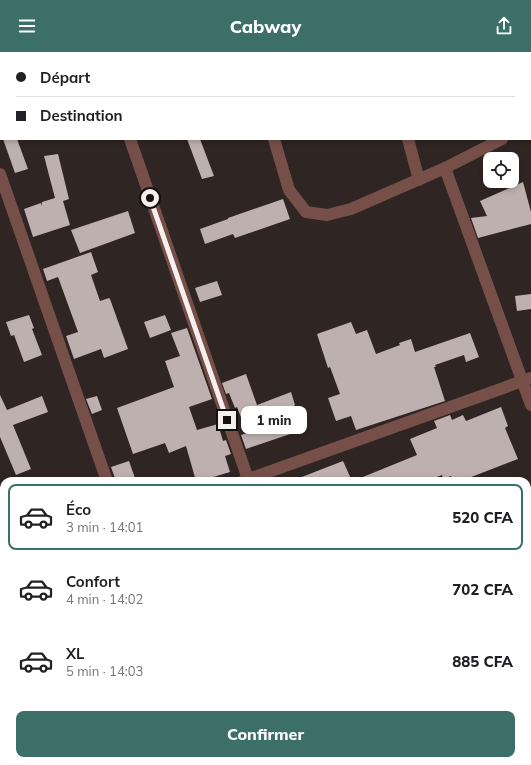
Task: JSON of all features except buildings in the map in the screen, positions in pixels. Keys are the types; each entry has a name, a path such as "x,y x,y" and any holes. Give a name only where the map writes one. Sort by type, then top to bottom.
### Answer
{"street":[{"path":"130,140 244,477"},
{"path":"274,140 289,190 306,212 327,214 351,209 419,180 500,140"},
{"path":"408,140 419,180"},
{"path":"445,168 527,380 531,404"},
{"path":"0,174 5,208 106,477"},
{"path":"253,477 527,380"}],"route":[{"path":"150,198 227,420"}]}
